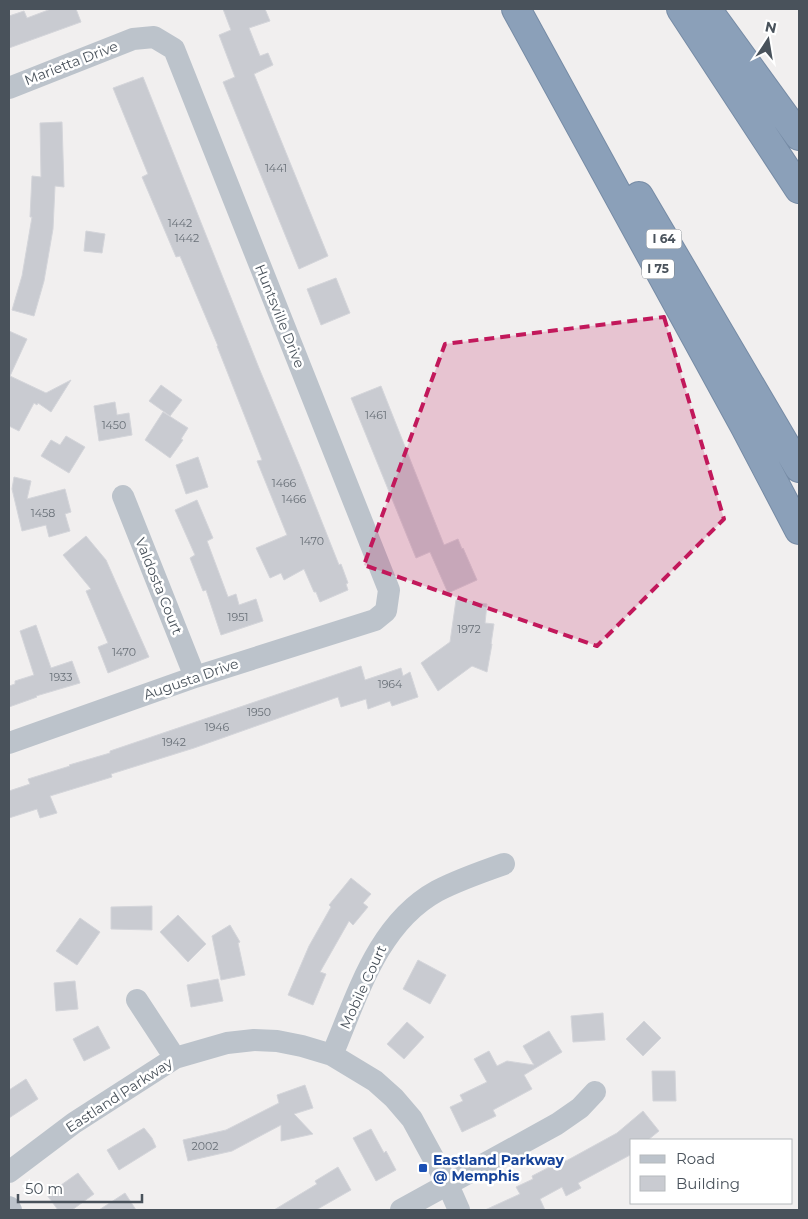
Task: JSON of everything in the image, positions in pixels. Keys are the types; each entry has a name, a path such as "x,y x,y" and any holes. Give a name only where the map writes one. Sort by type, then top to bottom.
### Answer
{"highway":[{"name":"I 75","path":"516,9 740,418 799,530"},
{"name":"I 64","path":"530,9 799,468"},
{"path":"681,9 799,189"},
{"path":"707,9 799,136"}],"street":[{"name":"Huntsville Drive","path":"133,39 154,37 174,49 389,590 386,611 375,620"},
{"name":"Marietta Drive","path":"9,88 133,39"},
{"name":"Valdosta Court","path":"123,496 195,676"},
{"name":"Augusta Drive","path":"9,743 195,676 375,620"},
{"name":"Mobile Court","path":"332,1056 372,962 389,933 411,909 435,892 463,879 504,864"},
{"path":"137,1000 175,1058"},
{"name":"Eastland Parkway","path":"9,1172 74,1123 175,1058 227,1043 254,1040 277,1041 302,1046 332,1056 374,1080 394,1098 412,1120 448,1184 459,1210"},
{"path":"401,1210 556,1124 580,1108 595,1092"}],"highlighted area":[{"path":"664,317 724,519 597,646 364,565 445,344"}],"building":[{"path":"51,9 76,9 81,22 9,48 9,16 24,11 27,18"},
{"path":"223,9 265,9 270,21 249,28 260,56 268,53 273,65 254,74 328,256 299,269 223,82 235,77 219,35 231,30"},
{"path":"143,77 259,368 348,583 346,584 348,590 320,602 304,569 284,580 281,573 270,578 256,548 287,535 257,461 262,460 218,346 180,256 176,257 142,177 148,174 113,88"},
{"path":"62,122 64,187 55,186 53,229 44,281 34,316 12,310 22,276 32,217 30,217 32,176 41,177 40,123"},
{"path":"86,231 105,234 102,253 84,251"},
{"path":"336,278 350,313 321,325 307,289"},
{"path":"9,331 27,339 10,376 46,393 71,380 51,412 38,403 37,405 34,403 19,431 9,426"},
{"path":"161,385 182,400 170,416 149,401"},
{"path":"381,386 444,545 458,539 477,580 448,593 430,552 416,558 351,398"},
{"path":"115,402 117,415 129,413 132,435 99,441 94,406"},
{"path":"163,412 188,428 181,439 183,440 170,458 145,440"},
{"path":"66,436 85,447 69,473 41,456 51,440 60,445"},
{"path":"198,457 208,487 186,494 176,465"},
{"path":"14,477 31,481 27,499 65,489 71,512 65,514 70,531 49,537 46,525 22,531 12,489"},
{"path":"197,500 213,538 207,541 228,597 236,594 239,605 256,599 263,621 221,635 206,590 203,591 190,558 195,555 175,510"},
{"path":"86,536 106,560 149,657 108,673 98,647 108,643 86,591 91,589 63,555"},
{"path":"456,600 487,604 485,623 494,624 487,672 472,666 438,691 421,663 450,642"},
{"path":"36,625 51,668 72,661 80,683 36,696 9,707 9,686 15,684 15,681 34,675 20,631"},
{"path":"361,666 365,680 401,668 403,676 410,672 418,697 392,706 390,701 368,709 366,699 341,707 338,697 194,748 111,774 112,777 50,796 57,813 40,818 37,809 9,818 9,791 30,784 28,779 110,753 110,751"},
{"path":"351,878 371,894 363,903 368,907 353,925 349,921 320,972 326,974 313,1005 288,995 309,946 331,907 329,905"},
{"path":"152,906 152,930 111,929 111,907"},
{"path":"178,915 206,944 188,962 160,932"},
{"path":"80,918 100,932 77,965 56,951"},
{"path":"230,925 240,942 238,943 245,975 221,980 212,936"},
{"path":"418,960 446,975 430,1004 403,989"},
{"path":"218,979 223,1001 191,1007 187,985"},
{"path":"75,981 78,1009 56,1011 54,983"},
{"path":"603,1013 605,1040 573,1042 571,1016"},
{"path":"644,1021 661,1038 643,1056 626,1039"},
{"path":"407,1022 424,1037 404,1059 387,1044"},
{"path":"98,1026 110,1048 84,1061 73,1039"},
{"path":"549,1031 562,1052 524,1075 532,1089 493,1110 496,1116 462,1132 450,1107 463,1101 460,1095 487,1082 474,1059 489,1051 497,1066 507,1061 534,1065 523,1046"},
{"path":"652,1071 675,1071 676,1101 653,1101"},
{"path":"26,1079 38,1099 9,1118 9,1090"},
{"path":"305,1085 313,1108 294,1114 313,1134 281,1141 281,1125 232,1151 188,1161 183,1140 226,1130 279,1103 277,1095"},
{"path":"643,1111 659,1131 649,1139 630,1139 630,1155 578,1183 581,1188 566,1196 562,1187 540,1199 545,1210 485,1210 520,1194 516,1187 533,1179 532,1176 565,1159 566,1161 617,1133"},
{"path":"144,1128 156,1147 119,1170 107,1150"},
{"path":"371,1129 396,1170 376,1181 353,1138"},
{"path":"338,1167 351,1190 316,1210 274,1210 317,1184 315,1181"},
{"path":"78,1173 94,1194 72,1210 58,1210 47,1195"},
{"path":"125,1193 136,1210 99,1210"}],"place":[{"name":"Eastland Parkway @ Memphis","path":"423,1168"}]}
